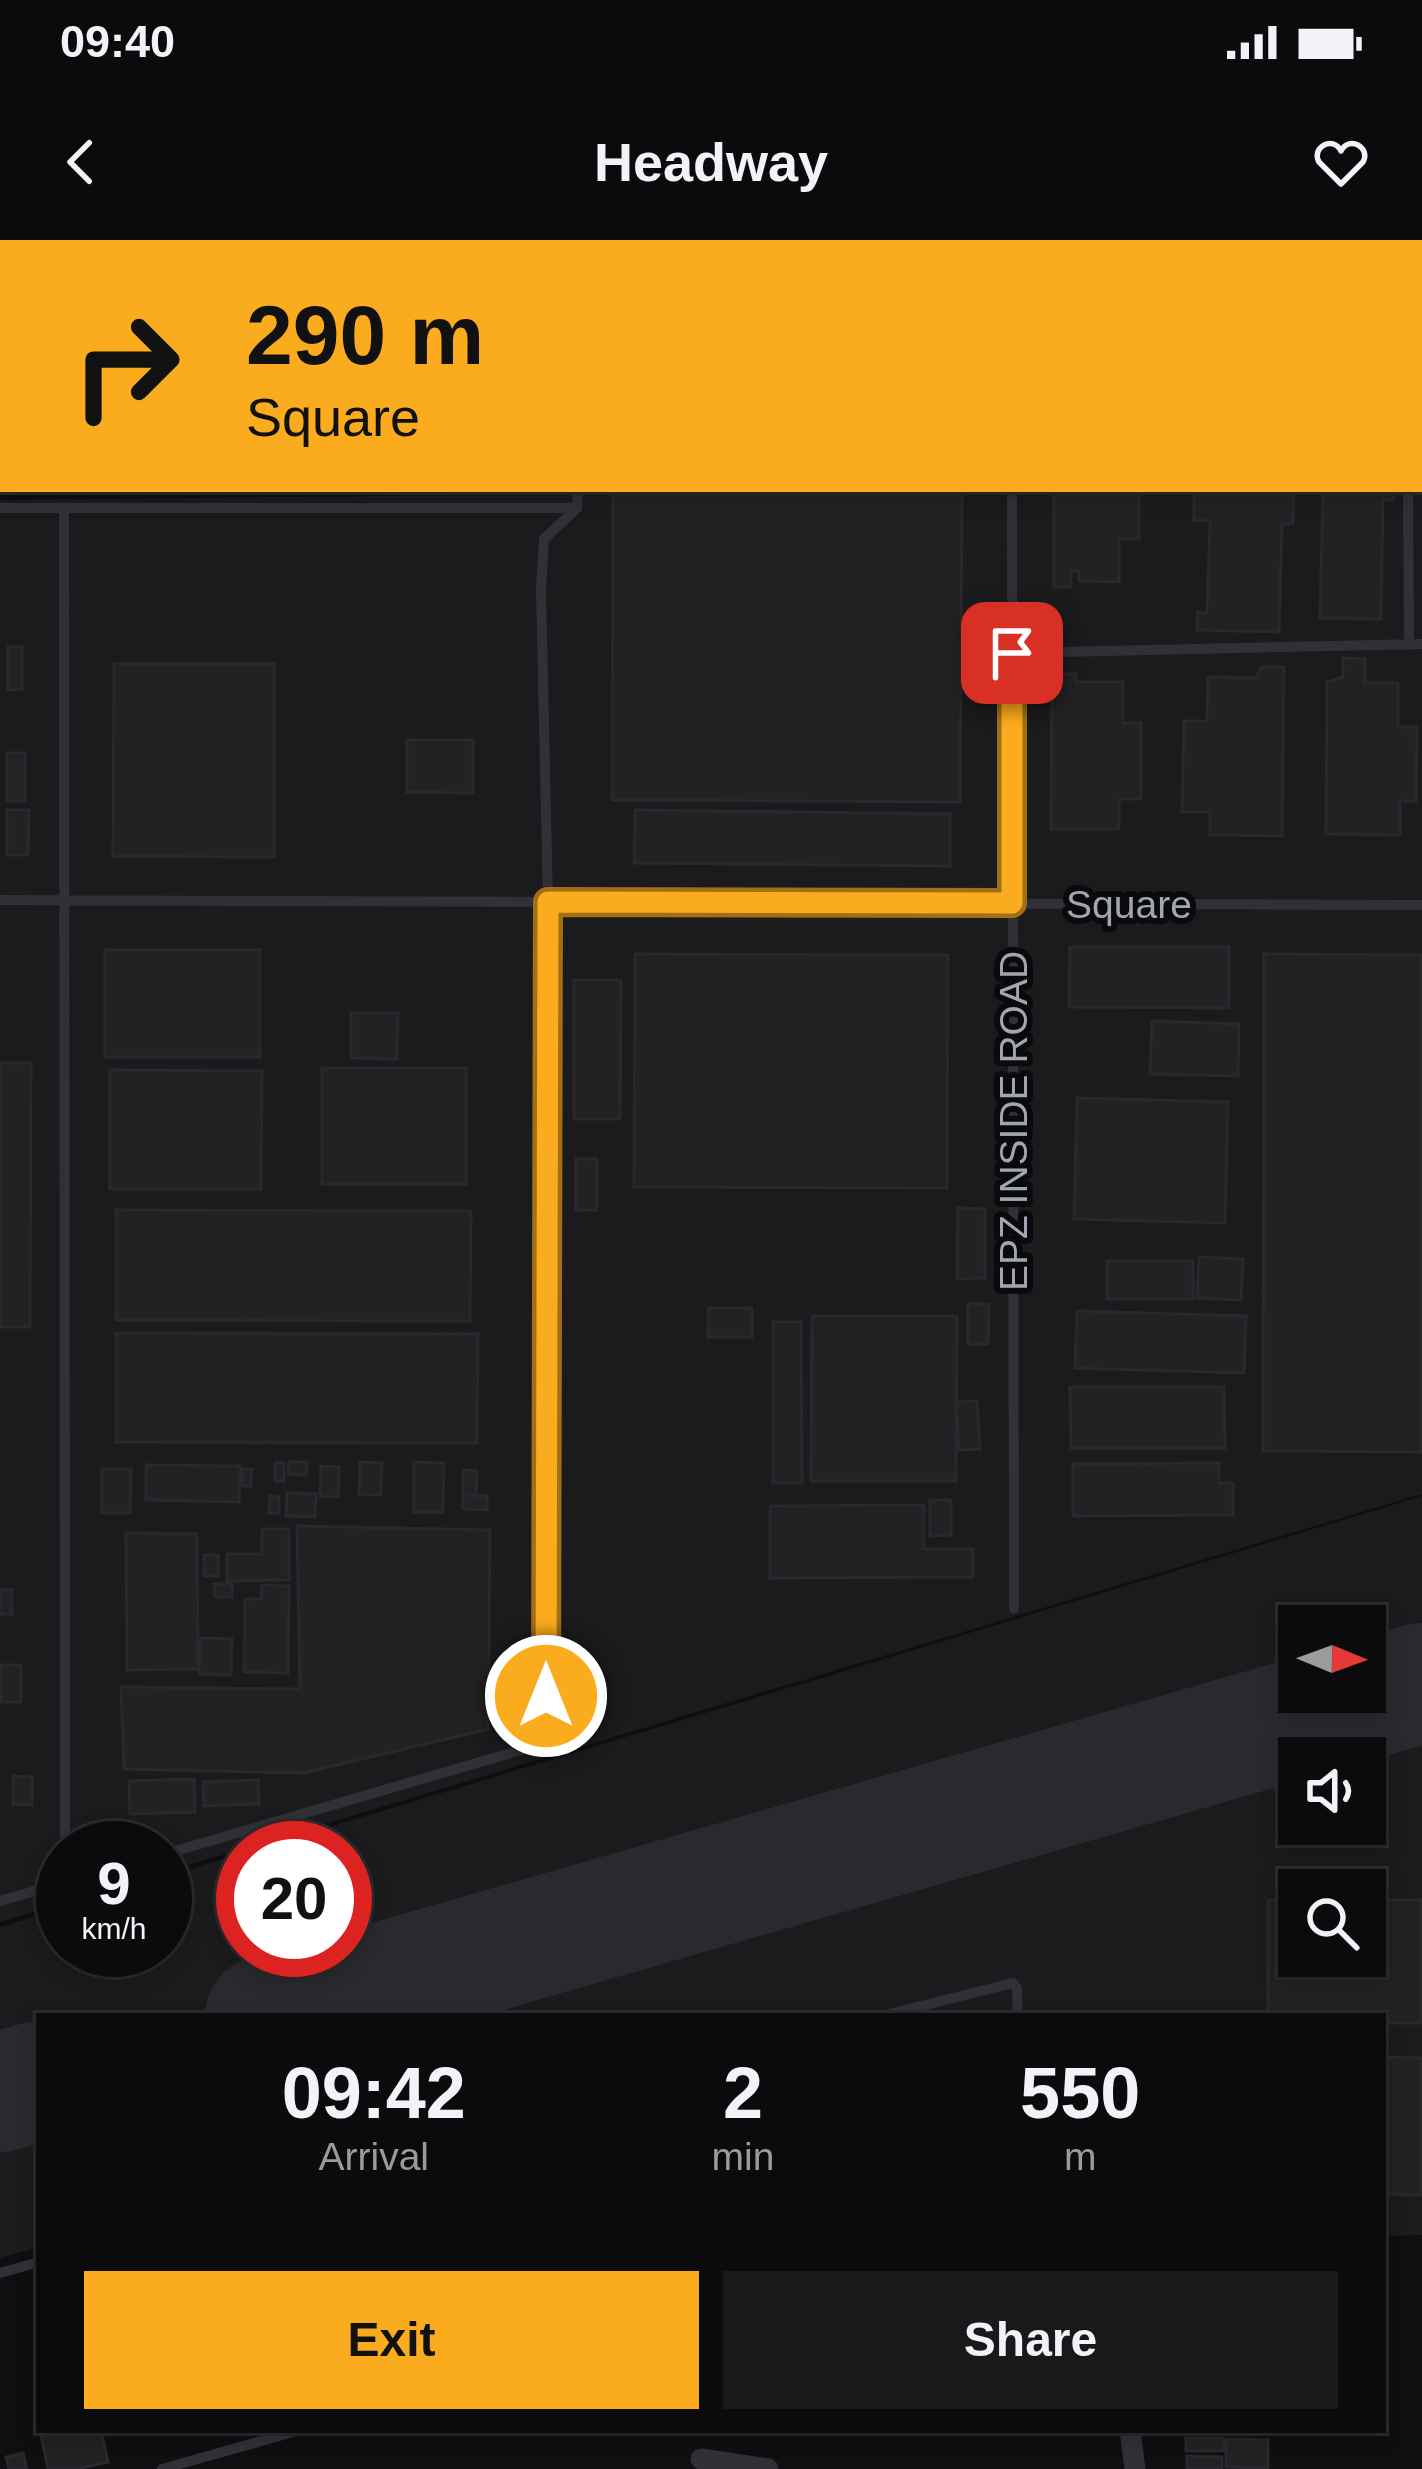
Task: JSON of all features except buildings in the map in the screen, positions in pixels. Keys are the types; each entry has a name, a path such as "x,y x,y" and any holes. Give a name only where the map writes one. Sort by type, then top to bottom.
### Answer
{"street":[{"path":"1130,2433 1136,2469"},
{"path":"701,2459 768,2469"}],"lane":[{"path":"192,1846 545,1743 548,902 543,556 544,539 577,508 578,492"},
{"name":"EPZ INSIDE ROAD","path":"1012,492 1014,1609"},
{"path":"1012,653 1415,645 1408,492"},
{"path":"64,507 65,1821"},
{"path":"0,508 577,508"},
{"name":"Square","path":"0,900 1422,904"},
{"path":"0,1901 36,1891"},
{"path":"893,2013 1012,1983 1017,1988 1018,2013"},
{"path":"0,2273 36,2263"},
{"path":"162,2469 289,2433"}],"shaded area":[{"path":"551,492 1422,492 1422,1494 335,1821 216,1821 216,1857 192,1864 192,1821 36,1821 36,1911 0,1922 0,500"},
{"path":"1422,1496 1422,2235 1386,2236 1386,2013 36,2013 36,2248 0,2258 0,1927 36,1916 36,1977 192,1977 192,1869 216,1861 216,1977 372,1977 372,1821 349,1821"}],"runway":[{"path":"275,2013 1422,1683"},
{"path":"0,2092 36,2082"}],"route":[{"path":"546,1696 548,902 1012,903 1012,653"}]}
